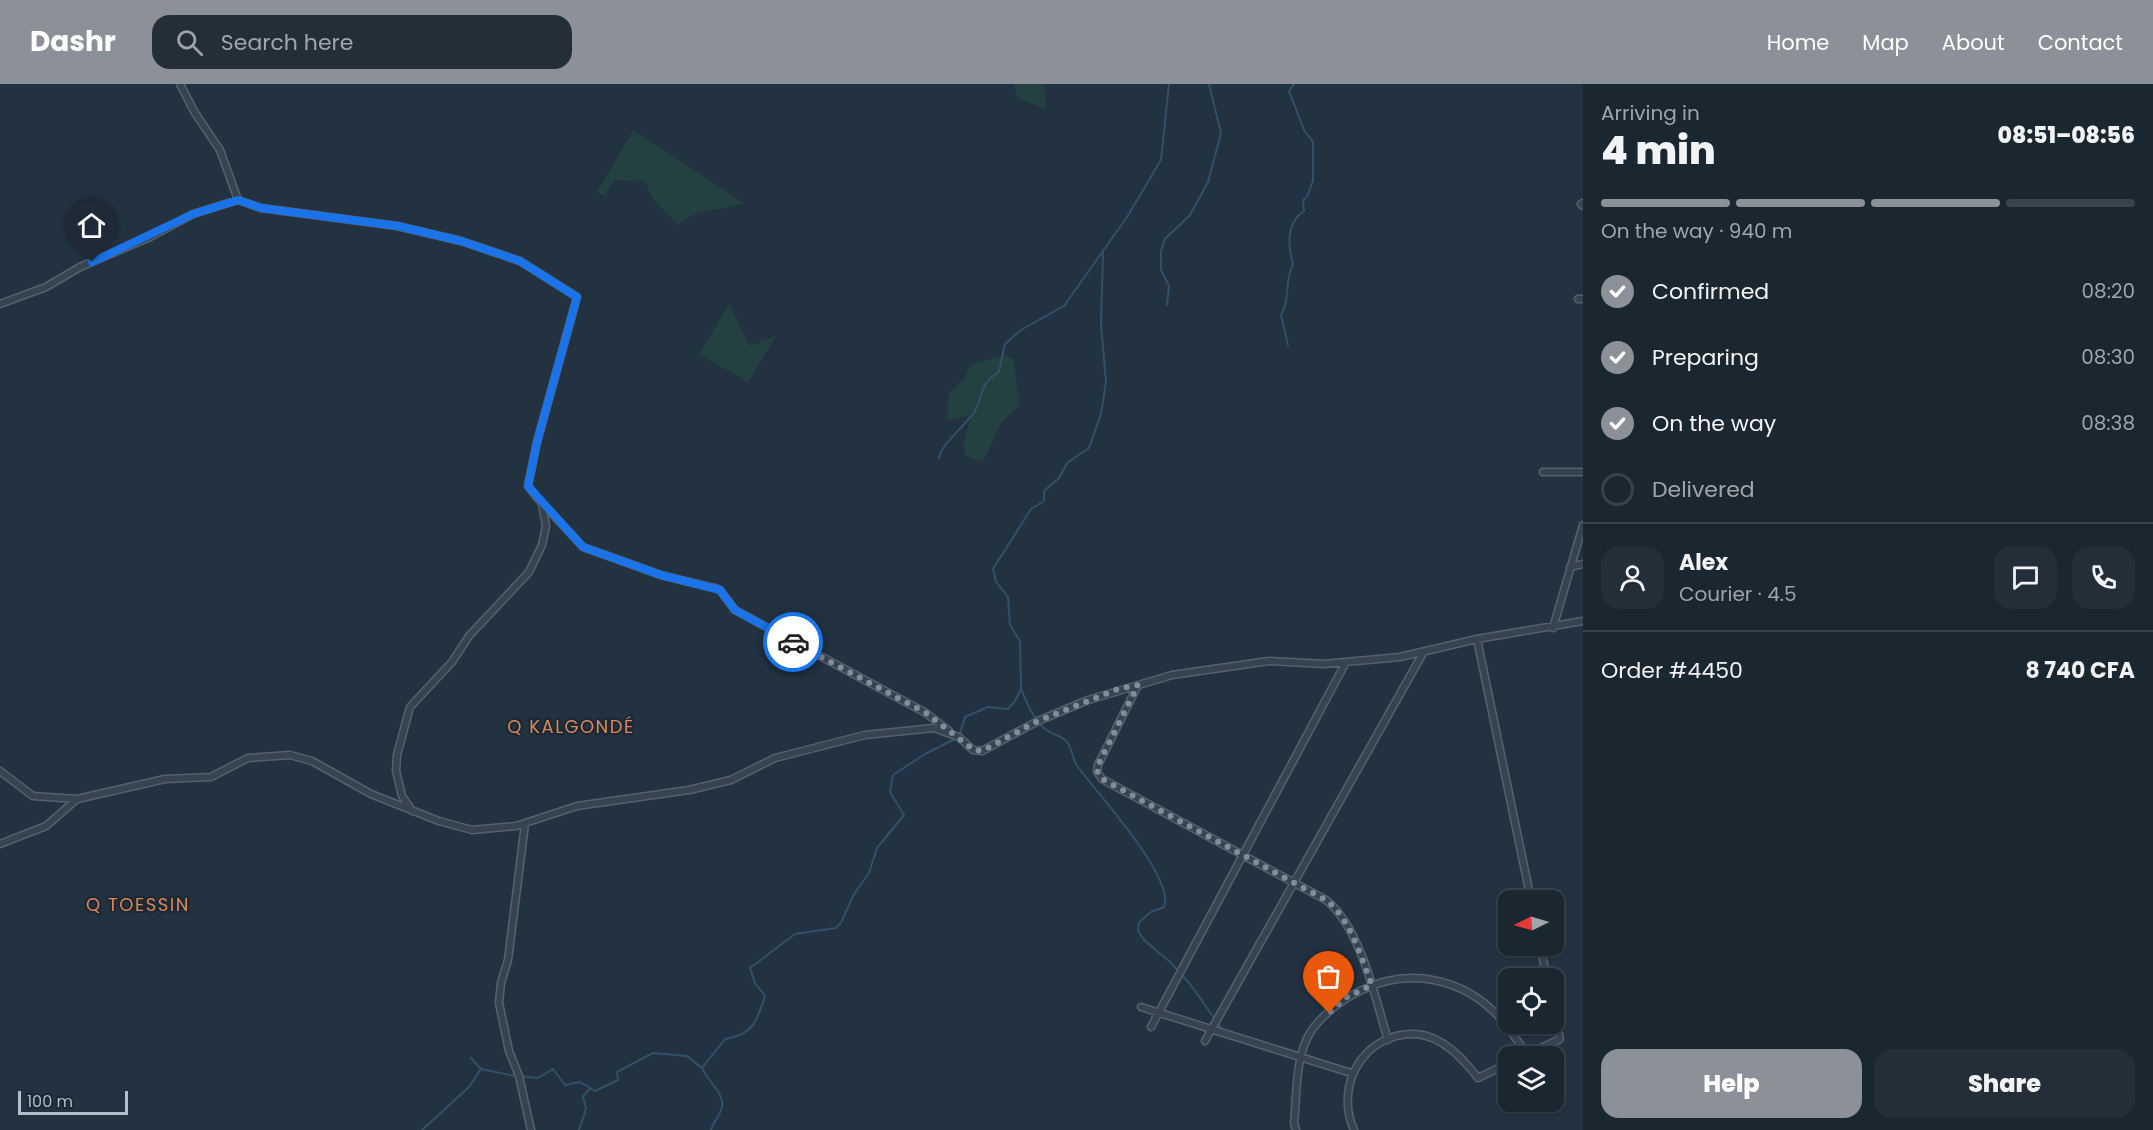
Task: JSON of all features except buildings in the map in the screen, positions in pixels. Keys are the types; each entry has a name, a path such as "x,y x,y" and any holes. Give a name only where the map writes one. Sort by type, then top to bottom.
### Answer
{"street":[{"path":"180,84 195,113 220,150 238,200"},
{"path":"0,304 46,287 80,267 150,237 193,214 238,200 261,208 398,226 461,241 520,261 577,297 537,442 528,486 542,504 583,547 661,575 720,590 735,610 926,713 974,750 982,751 1038,721 1118,689 1172,675 1269,661 1324,664 1423,653 1477,639 1553,628 1583,621"},
{"path":"1542,472 1583,472"},
{"path":"412,811 402,796 396,771 397,755 410,707 452,662 469,636 529,572 544,538 546,525 542,504"},
{"path":"1553,628 1583,525"},
{"path":"1570,567 1583,564"},
{"path":"1477,639 1529,890"},
{"path":"1205,1041 1423,653"},
{"path":"1151,1027 1346,662"},
{"path":"1138,685 1098,765 1097,771 1102,779 1326,900 1336,908 1346,922 1372,985 1388,1040"},
{"path":"0,771 33,796 77,799 165,779 211,777 248,758 290,755 312,761 371,794 412,811 472,830 525,824 577,806 688,790 731,780 775,758 846,739 934,728 951,734"},
{"path":"0,844 46,826 77,799"},
{"path":"525,824 508,960 501,983 499,1003 509,1051 519,1076 531,1130"},
{"path":"1296,1130 1294,1123 1301,1057 1310,1033 1347,997 1372,985 1395,978 1418,977 1441,981 1463,990 1499,1017 1519,1046"},
{"path":"1141,1007 1351,1073"},
{"path":"1354,1130 1347,1105 1351,1073 1367,1053 1388,1040 1417,1034 1434,1040 1452,1050 1478,1078 1498,1068"},
{"path":"1545,1046 1560,1039 1559,1034"}],"green space":[{"path":"1013,84 1042,84 1046,92 1045,109 1018,98"},
{"path":"633,130 744,203 701,212 678,225 653,199 645,181 615,180 604,196 597,192"},
{"path":"729,304 750,346 776,336 748,382 699,354"},
{"path":"1003,355 1014,359 1019,406 1001,423 984,460 978,461 965,455 964,443 971,415 950,420 947,418 949,393 965,378 969,368 976,363"}],"waterway":[{"path":"939,458 948,441 975,411 985,385 999,372 1005,344 1021,330 1064,306 1127,217 1161,160 1169,84"},
{"path":"1167,305 1169,286 1161,270 1161,251 1165,239 1190,215 1208,182 1221,133 1209,84"},
{"path":"1288,345 1281,315 1286,302 1293,264 1290,250 1291,228 1304,211 1303,200 1307,197 1313,181 1313,142 1304,130 1289,91 1294,84"},
{"path":"471,1058 481,1069 510,1075 538,1078 553,1069 565,1085 580,1082 595,1091 618,1080 617,1072 653,1053 687,1056 702,1068 725,1039 742,1034 756,1020 765,996 755,983 750,968 795,934 836,928 841,923 854,894 869,873 877,848 904,815 890,792 893,775 925,754 959,737 965,717 988,707 1008,709 1021,688 1020,641 1010,625 1008,597 996,582 993,569 1031,509 1044,501 1044,491 1059,478 1067,463 1089,448 1101,414 1106,382 1101,324 1103,252"},
{"path":"1021,689 1039,723 1067,742 1076,764 1147,856 1158,876 1164,894 1164,907 1151,912 1139,922 1138,931 1144,940 1170,962 1190,984 1222,1029"},
{"path":"702,1068 722,1102 721,1110 711,1130"},
{"path":"422,1130 469,1087 481,1069"},
{"path":"579,1130 586,1109 583,1096 590,1089"}],"way so far":[{"path":"793,642 926,713 974,750 982,751 1038,721 1118,689 1138,685 1097,771 1102,779 1326,900 1336,908 1346,922 1372,985 1347,997 1329,1013"}],"district":[{"name":"Q KALGONDÉ","path":"571,727"},
{"name":"Q TOESSIN","path":"138,905"}],"route":[{"path":"92,262 150,237 193,214 238,200 261,208 398,226 461,241 520,261 577,297 537,442 528,486 583,547 604,557 661,575 720,590 728,604 735,610 793,642"}]}
